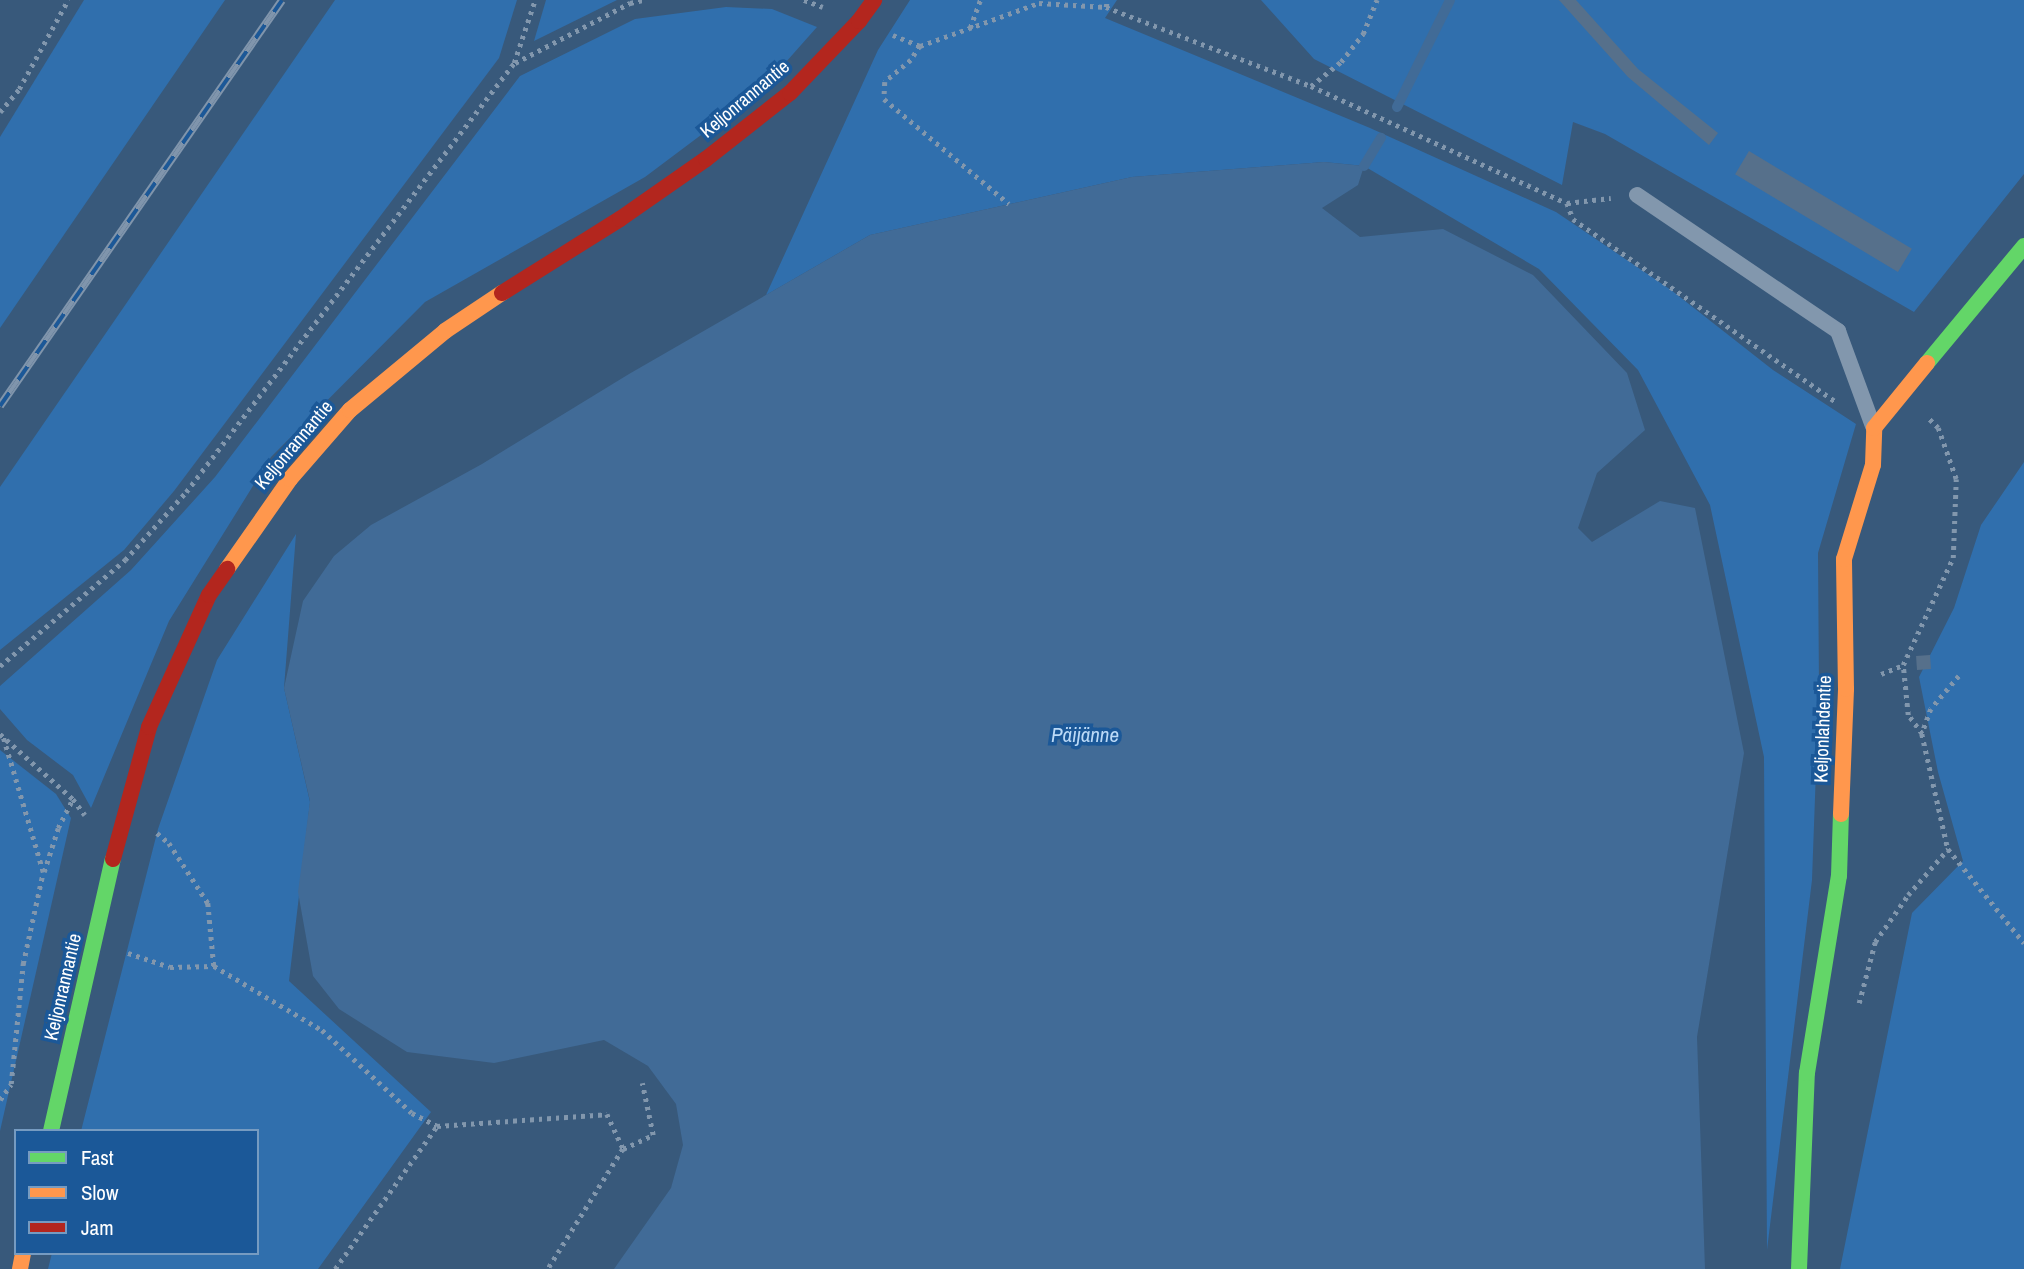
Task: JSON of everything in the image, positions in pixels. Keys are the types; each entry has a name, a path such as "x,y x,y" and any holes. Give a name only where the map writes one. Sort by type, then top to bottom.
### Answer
{"street":[{"name":"Keljonrannantie","path":"51,1129 114,853 149,727 209,595 290,479 350,410 445,331 536,270 620,219 706,159 790,93 859,21 874,0"},
{"path":"1874,428 2024,246"},
{"name":"Keljonlahdentie","path":"1799,1269 1807,1073 1839,876 1846,689 1844,559 1873,465 1874,428"}],"lane":[{"path":"1637,195 1838,331 1874,428"}],"path":[{"path":"0,112 19,89 68,0"},
{"path":"0,666 125,560 186,492 514,63 535,0"},
{"path":"514,63 630,3 643,0"},
{"path":"970,28 980,0"},
{"path":"1106,7 1107,0"},
{"path":"1311,86 1341,62 1363,34 1377,0"},
{"path":"1009,204 884,99 885,82 911,60 920,46 1039,3 1106,7 1311,86 1567,202 1637,195"},
{"path":"859,21 920,46"},
{"path":"1567,202 1573,219 1874,428"},
{"path":"1902,394 1938,428 1956,480 1953,558 1903,665 1908,715 1922,734 1948,849 2024,943"},
{"path":"1922,734 1931,709 1959,676"},
{"path":"1,736 73,799 114,853"},
{"path":"1,736 42,877"},
{"path":"0,1100 11,1084 23,964 42,877 58,828 73,799"},
{"path":"127,809 169,843 208,903 214,966"},
{"path":"1858,1005 1875,942 1908,895 1948,849"},
{"path":"94,942 170,967 214,966 322,1030 412,1113 437,1126 607,1114 623,1149"},
{"path":"548,1269 623,1149 653,1135 642,1083"},
{"path":"335,1269 437,1126"}],"shaded area":[{"path":"84,0 225,0 0,328 0,137"},
{"path":"335,0 517,0 499,58 174,491 124,550 0,650 0,487"},
{"path":"546,0 617,0 534,41"},
{"path":"910,0 1117,0 1105,18 1370,128 1556,212 1671,290 1773,370 1856,424 1818,553 1819,688 1812,880 1767,1250 1764,757 1710,505 1638,370 1539,269 1364,166 1324,162 1132,177 870,235 766,295 878,50"},
{"path":"1261,0 2024,0 2024,174 1914,312 1605,134 1573,122 1562,185 1314,59"},
{"path":"726,7 772,9 817,27 761,90 645,177 425,302 271,457 169,621 91,808 73,775 27,740 0,709 0,686 131,570 215,477 520,76 635,19"},
{"path":"2024,462 2024,1269 1840,1269 1912,913 1963,861 1938,772 1919,677 1954,608 1981,525"},
{"path":"296,534 284,688 310,802 289,981 431,1112 318,1269 48,1269 52,1255 259,1255 259,1129 82,1129 158,829 217,660"},
{"path":"0,750 56,794 71,818 0,1131"}],"water":[{"name":"Päijänne","path":"1324,162 1364,166 1358,185 1322,208 1360,237 1443,229 1533,275 1627,373 1645,430 1597,473 1578,528 1592,542 1660,501 1695,508 1744,753 1697,1037 1705,1269 614,1269 671,1188 683,1145 676,1104 648,1066 604,1040 494,1063 407,1052 339,1009 313,976 298,892 310,801 284,688 303,601 334,556 371,525 482,464 629,374 870,235 1132,177"}],"building":[{"path":"1559,0 1576,0 1638,69 1718,133 1709,145 1628,77"},
{"path":"1749,151 1912,249 1898,272 1735,174"},
{"path":"1930,655 1931,669 1917,670 1916,656"}],"waterway":[{"path":"1397,107 1450,0"},
{"path":"1364,166 1381,138"}],"railway":[{"path":"0,406 282,0"}],"traffic: fast":[{"path":"1927,363 2024,246"},
{"path":"1799,1269 1807,1073 1839,876 1841,814"},
{"path":"51,1129 113,859"}],"traffic: slow":[{"path":"227,569 290,479 350,410 445,331 502,293"},
{"path":"1841,814 1846,689 1844,559 1873,465 1874,428 1927,363"},
{"path":"20,1269 23,1255"}],"traffic: jam":[{"path":"502,293 620,219 706,159 790,93 859,21 874,0"},
{"path":"113,859 149,727 209,595 227,569"}]}
